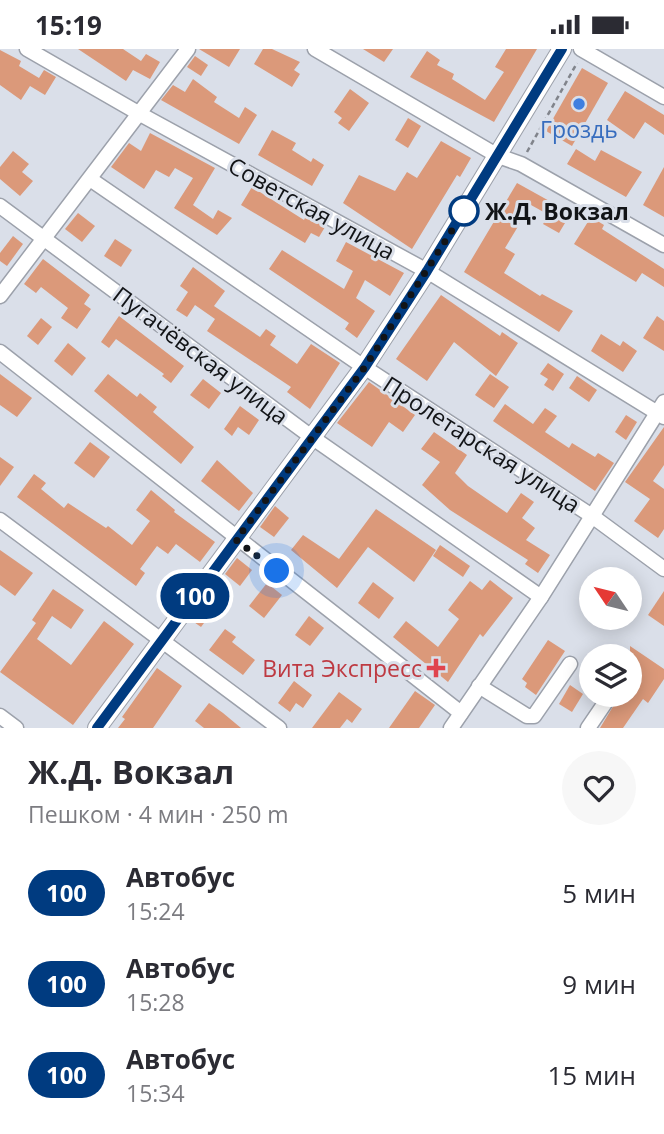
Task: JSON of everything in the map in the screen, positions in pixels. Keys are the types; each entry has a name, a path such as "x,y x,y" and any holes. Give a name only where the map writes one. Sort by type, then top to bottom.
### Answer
{"main road":[{"path":"97,728 365,367 427,271 562,49"}],"street":[{"name":"Советская улица","path":"27,49 139,114 427,271 662,411"},
{"path":"0,296 188,49"},
{"path":"315,49 498,156 521,164 664,245"},
{"path":"582,50 664,97"},
{"name":"Пролетарская улица","path":"90,179 365,367 592,516 664,569"},
{"name":"Пугачёвская улица","path":"0,206 313,439 541,597"},
{"path":"0,352 236,540 461,713"},
{"path":"451,728 541,597 662,411"},
{"path":"0,520 160,643 279,728"},
{"path":"479,686 527,716 534,716 570,664"},
{"path":"589,728 602,707"},
{"path":"0,716 16,728"}],"path":[{"path":"521,164 582,50"}],"building":[{"path":"78,49 123,49 141,61 146,54 160,62 150,79 133,70 126,81"},
{"path":"199,49 240,49 229,67"},
{"path":"263,49 272,49 300,62 294,70 300,74 292,87 254,64"},
{"path":"363,49 393,49 384,62"},
{"path":"506,49 537,49 494,122 410,77 427,51 440,60 437,65 454,74 452,79 485,100 504,72 495,67"},
{"path":"0,50 21,61 19,66 39,78 44,70 56,77 45,95 30,86 21,100 0,85"},
{"path":"195,56 208,65 201,76 187,67"},
{"name":"Гроздь","path":"582,68 608,83 572,146 546,131"},
{"path":"193,79 217,97 214,102 239,118 245,107 257,115 239,144 161,100 173,85 185,92"},
{"path":"350,89 369,103 349,131 338,123 342,118 334,112"},
{"path":"625,91 664,115 664,135 645,122 634,139 607,120"},
{"path":"408,118 421,126 408,148 395,140"},
{"path":"272,130 296,143 292,150 311,162 313,158 324,165 312,186 258,155"},
{"path":"150,133 215,168 193,205 213,219 218,210 232,218 217,235 174,208 193,178 175,168 169,177 156,170 144,189 111,167 129,143 141,151"},
{"path":"441,141 471,158 460,177 457,175 412,249 343,203 359,175 395,191 407,172 417,178"},
{"path":"576,149 595,161 601,150 642,172 626,197 567,164"},
{"path":"13,151 29,164 22,172 33,181 20,196 0,179 0,167"},
{"path":"664,167 664,217 643,205"},
{"path":"517,183 571,213 559,233 543,224 549,215 531,205 505,248 515,254 504,273 540,296 542,294 573,311 559,332 464,272"},
{"path":"252,187 304,220 306,216 325,227 319,237 311,233 305,243 241,205"},
{"path":"78,213 95,226 82,242 65,229"},
{"path":"591,217 604,225 602,229 664,269 664,287 642,273 636,282 574,244"},
{"path":"13,236 23,244 7,266 0,261 0,253"},
{"path":"115,239 132,250 121,267 104,256"},
{"path":"346,242 404,273 390,296 365,280 356,298 375,311 357,338 345,329 349,323 269,269 282,250 344,289 353,271 336,261"},
{"path":"43,259 90,295 84,304 91,309 77,329 61,318 68,308 41,287 36,293 24,284"},
{"path":"193,267 225,291 214,306 260,337 266,329 276,336 270,345 297,364 311,344 340,363 310,409 287,392 291,387 207,331 215,319 195,305 187,317 176,310 188,292 180,286"},
{"path":"441,295 500,336 502,332 518,343 496,376 454,342 427,381 396,359"},
{"path":"119,316 184,366 171,383 162,376 164,374 116,339 109,348 101,342"},
{"path":"657,316 664,321 664,351 643,338"},
{"path":"41,318 52,327 38,345 27,336"},
{"path":"601,334 620,346 623,341 637,351 623,372 591,351"},
{"path":"68,343 86,358 72,376 54,361"},
{"path":"548,363 564,374 553,391 544,385 548,379 540,374"},
{"path":"0,374 32,398 17,417 0,405"},
{"path":"108,374 137,397 140,393 157,407 153,412 194,447 181,464 94,391"},
{"path":"490,374 509,387 494,408 475,395"},
{"path":"577,376 597,390 589,402 569,388"},
{"path":"203,379 221,393 209,409 190,395"},
{"path":"369,382 415,415 403,432 389,422 372,447 337,423"},
{"path":"505,404 533,424 545,408 557,416 545,432 569,448 572,443 595,457 598,453 614,463 595,491 493,421"},
{"path":"240,406 259,420 249,435 238,427 232,436 224,429"},
{"path":"626,415 637,422 626,440 615,432"},
{"path":"664,427 664,465 653,481 664,489 664,529 658,538 634,521 650,499 625,482"},
{"path":"434,432 467,455 455,473 468,486 507,513 521,493 534,502 522,518 535,528 526,540 550,555 538,573 525,564 528,560 450,510 422,485 440,462 421,449"},
{"path":"90,442 110,457 94,478 74,463"},
{"path":"0,457 14,467 0,486"},
{"path":"217,460 253,493 239,511 201,481"},
{"path":"34,474 46,483 41,489 64,508 68,503 106,528 108,526 132,545 150,521 136,510 151,490 175,510 174,512 215,542 200,562 176,544 168,554 157,546 140,569 145,573 136,586 17,497"},
{"path":"275,506 289,518 274,537 260,527"},
{"path":"376,509 436,550 414,582 368,547 337,588 291,550 303,535 339,559"},
{"path":"440,545 470,566 463,577 433,556"},
{"path":"0,550 33,573 15,596 0,585"},
{"path":"237,558 252,570 240,586 225,574"},
{"path":"490,580 513,598 483,637 480,634 448,682 393,637 406,621 438,647 459,619 448,610 470,581 482,590"},
{"path":"373,582 394,598 379,619 358,603"},
{"path":"267,583 282,595 264,618 249,606"},
{"path":"53,589 84,610 71,629 52,616 37,639 71,665 104,621 134,644 73,725 0,672 36,623 32,620"},
{"path":"664,591 664,626 648,615"},
{"path":"200,608 210,615 201,627 191,620"},
{"path":"309,616 324,628 310,646 295,635"},
{"path":"225,629 236,637 232,642 255,660 243,675 209,650"},
{"path":"548,640 565,651 536,695 525,687 527,683 522,679"},
{"path":"642,654 664,669 664,679 648,703 643,699"},
{"path":"157,668 182,686 153,728 118,728 125,719 122,717"},
{"path":"294,681 312,695 303,708 296,703 290,712 278,703"},
{"path":"570,685 579,691 579,701 572,712 559,704"},
{"path":"415,691 435,705 419,728 389,728"},
{"path":"339,692 362,709 352,723 347,719 340,728 312,728"},
{"path":"209,703 241,728 204,728 195,721"},
{"path":"613,707 637,707 623,728 600,728"}],"bus line":[{"name":"100","path":"97,728 365,367 427,271 562,49"}],"place":[{"name":"Гроздь","path":"579,104"},
{"name":"Ж.Д. Вокзал","path":"464,211"},
{"name":"Вита Экспресс","path":"436,668"}],"route":[{"path":"277,571 236,540 365,367 470,202 464,211"}]}
